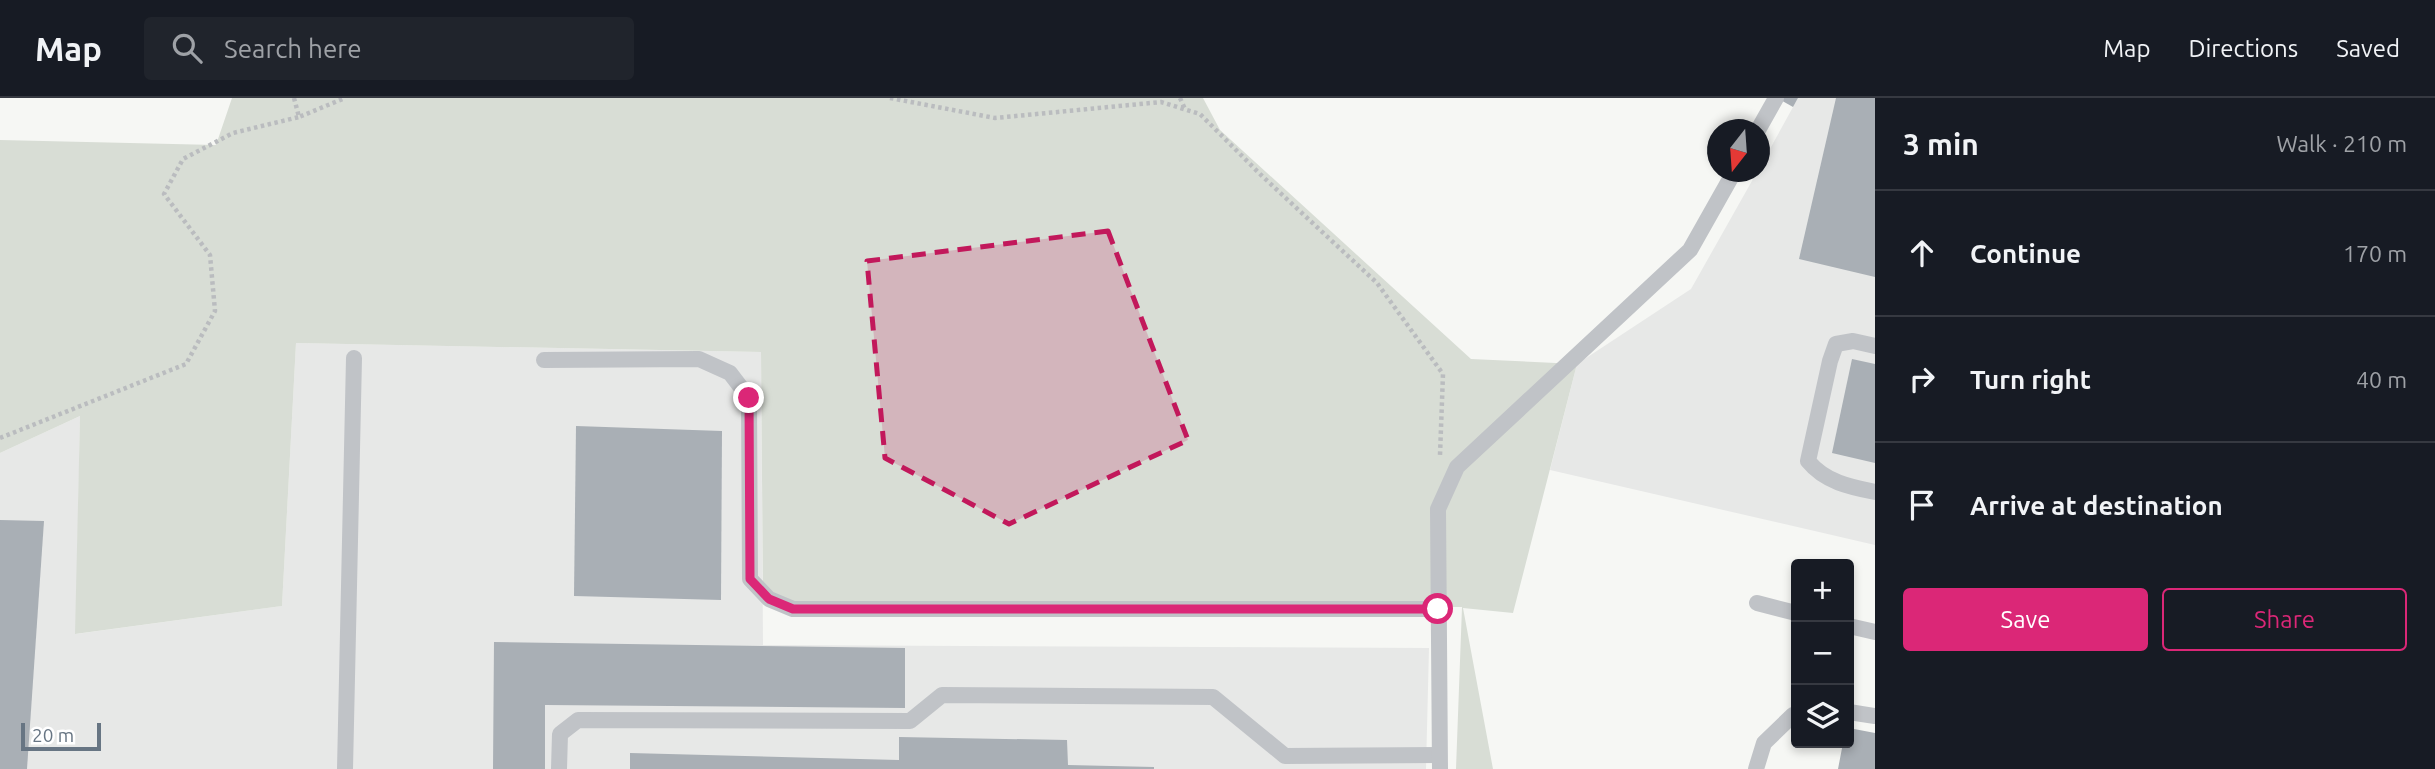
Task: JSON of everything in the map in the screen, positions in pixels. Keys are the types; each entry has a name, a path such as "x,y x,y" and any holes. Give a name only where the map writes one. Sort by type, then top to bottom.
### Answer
{"lane":[{"path":"1764,119 1776,98"},
{"path":"559,769 559,734 578,720 910,721 942,695 1213,697 1284,756 1440,762 1438,509 1457,467 1690,250 1728,182"},
{"path":"1875,346 1853,341 1836,344 1808,461 1816,471 1845,486 1875,492"},
{"path":"345,769 354,358"},
{"path":"544,360 699,359 730,373 749,398 750,579 769,599 793,609 1438,609"},
{"path":"1757,603 1791,612"},
{"path":"1854,627 1875,632"},
{"path":"1854,713 1875,716"},
{"path":"1756,769 1764,743 1791,717"}],"path":[{"path":"293,98 299,117"},
{"path":"0,438 186,364 215,311 210,255 164,194 183,159 233,133 299,117 345,98"},
{"path":"890,98 995,118 1161,102 1200,114 1377,283 1443,374 1440,468"},
{"path":"1180,98 1185,109"}],"highlighted area":[{"path":"1108,231 1188,440 1009,524 885,458 867,261"}],"shaded area":[{"path":"232,98 1203,98 1220,130 1471,359 1577,364 1513,613 1463,608 1493,769 1456,769 1462,607 763,604 761,352 296,343 282,606 75,634 80,416 0,453 0,140 216,145"},
{"path":"1798,98 1875,98 1875,545 1550,470 1577,364 1691,289 1751,182 1770,182 1770,149"},
{"path":"296,343 761,352 763,645 1429,648 1426,769 0,769 0,453 80,416 76,634 282,606"}],"building":[{"path":"1777,98 1798,98 1793,107"},
{"path":"1836,98 1875,98 1875,277 1799,259"},
{"path":"1852,359 1875,364 1875,463 1832,453"},
{"path":"576,426 722,431 721,600 574,596"},
{"path":"0,520 44,521 27,769 0,769"},
{"path":"494,642 905,648 905,708 545,705 545,769 493,769"},
{"path":"1854,729 1875,733 1875,769 1838,769 1842,748 1854,748"},
{"path":"899,737 1067,740 1068,765 1154,769 630,769 630,753 899,760"}],"route":[{"path":"749,398 750,579 769,599 793,609 1438,609"}]}
